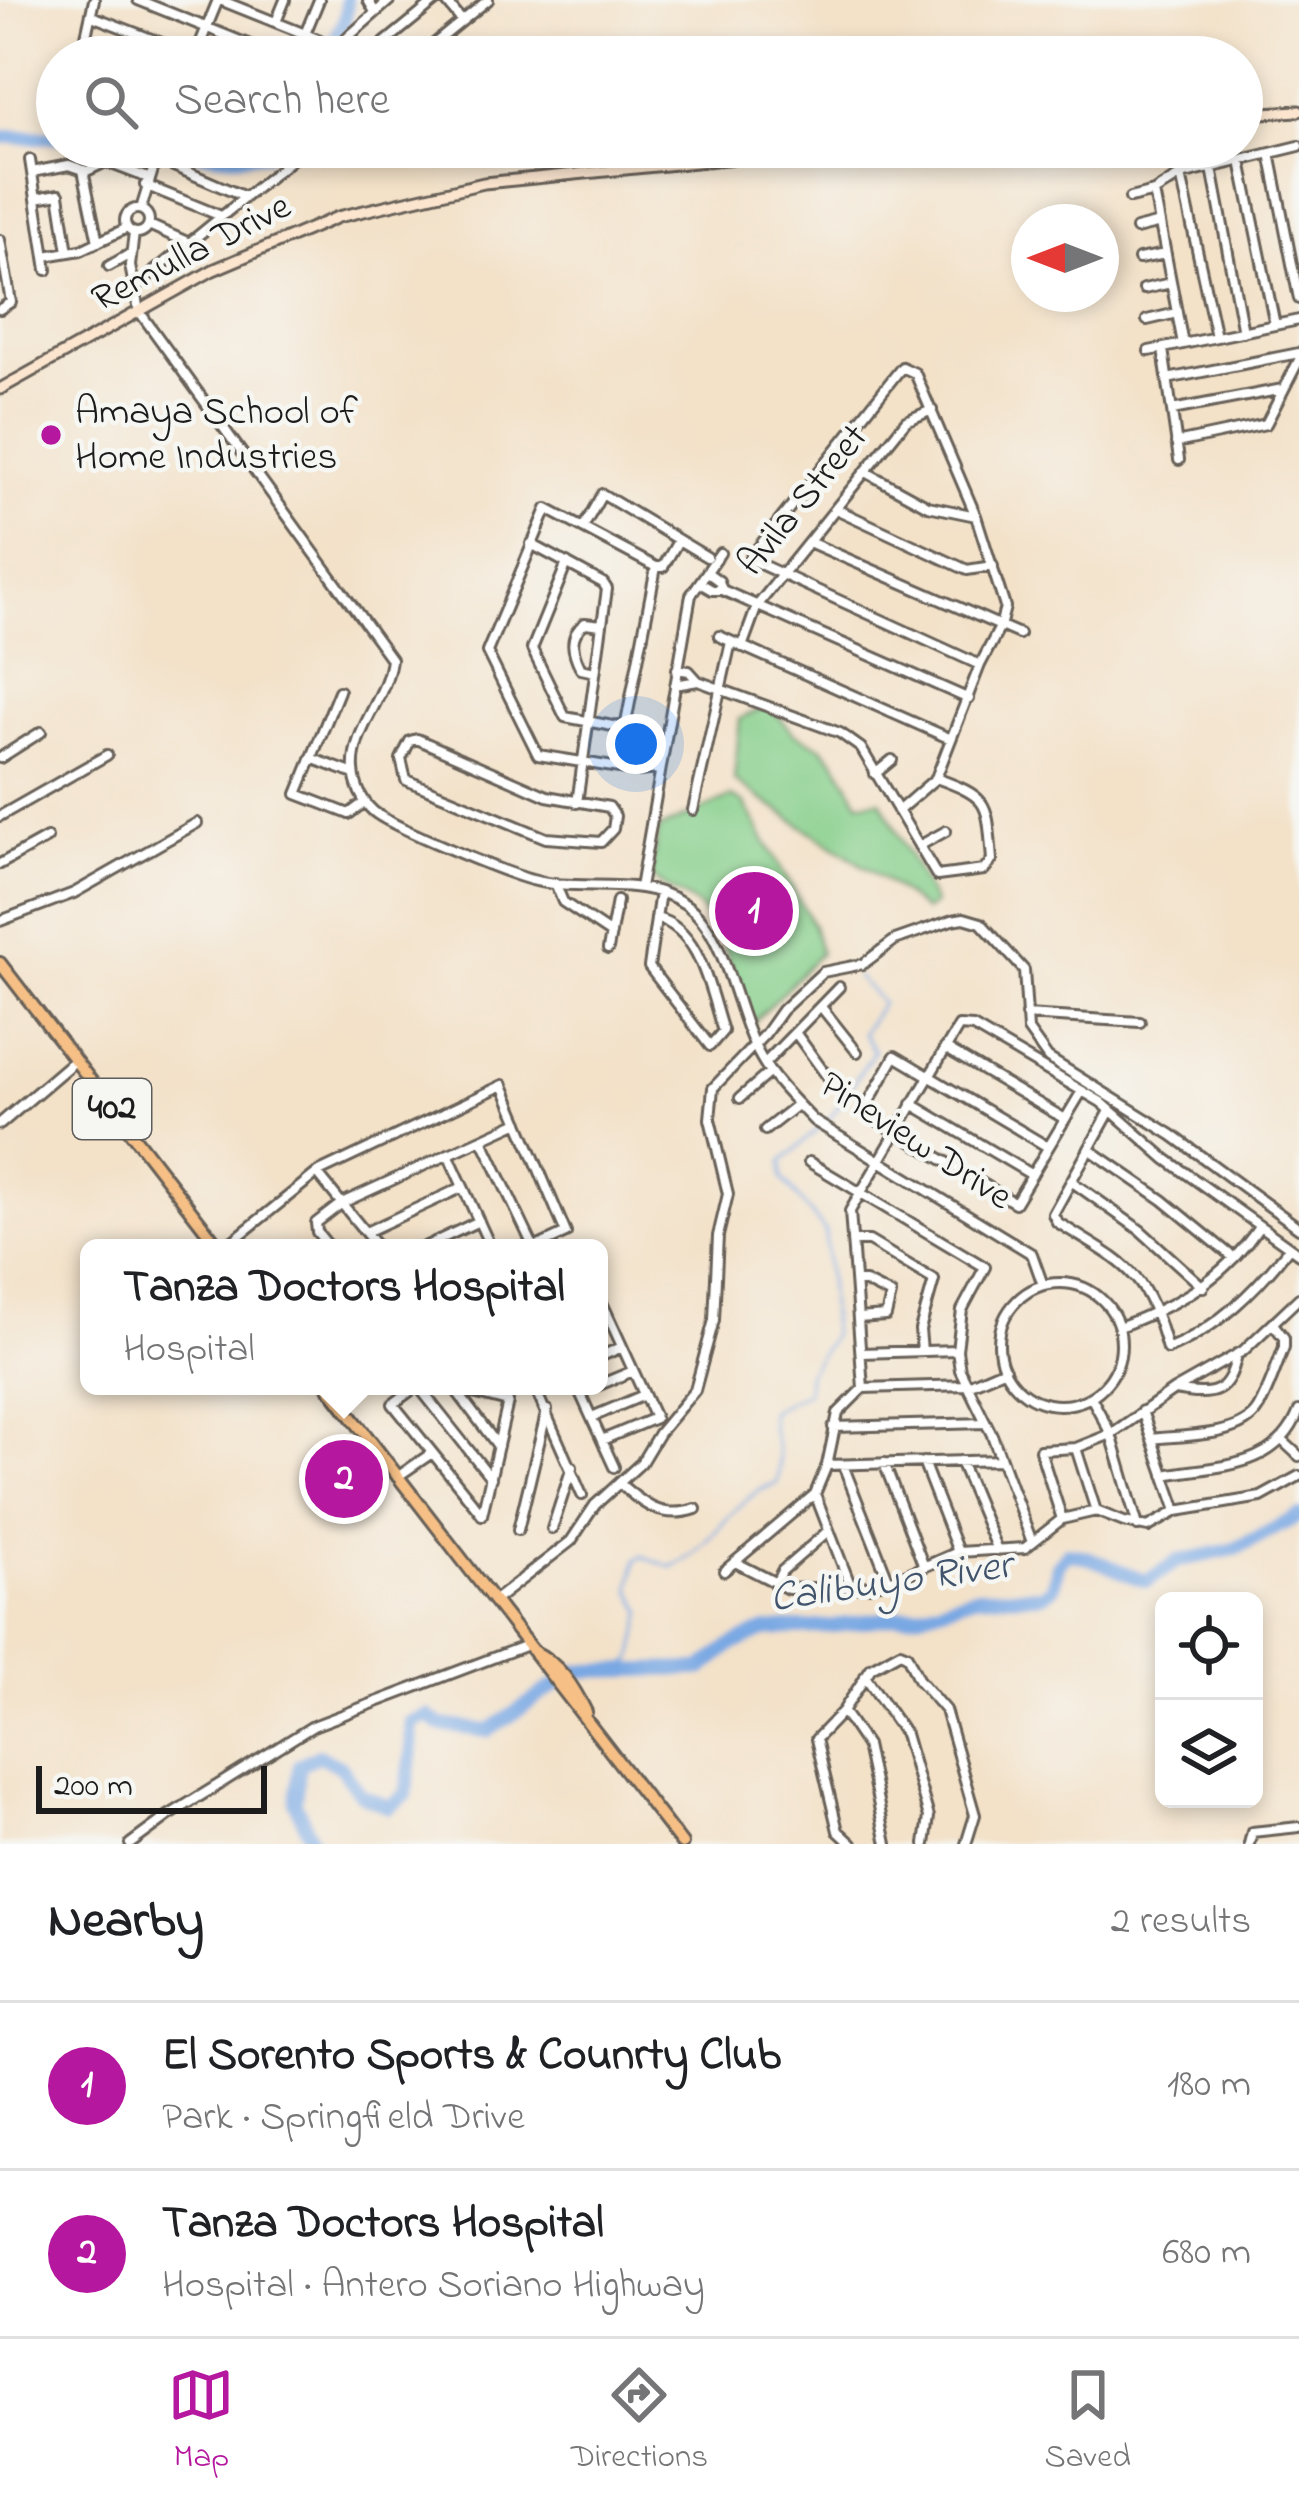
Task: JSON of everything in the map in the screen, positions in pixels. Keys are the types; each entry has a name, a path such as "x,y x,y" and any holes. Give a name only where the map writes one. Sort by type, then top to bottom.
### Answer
{"main road":[{"path":"1263,113 1299,111"},
{"name":"Remulla Drive","path":"0,389 139,311 284,238 338,217 420,196 531,177 626,168"},
{"name":"402","path":"0,962 215,1239"},
{"path":"335,1395 682,1844"}],"street":[{"path":"86,36 94,0"},
{"path":"138,0 231,36"},
{"path":"203,36 219,0 310,36"},
{"path":"248,11 252,0"},
{"path":"276,22 285,0"},
{"path":"305,34 319,0"},
{"path":"368,0 375,12"},
{"path":"349,36 390,0"},
{"path":"394,36 441,0 462,21"},
{"path":"444,36 488,0"},
{"path":"92,16 143,36"},
{"path":"1263,155 1299,146"},
{"path":"1270,153 1299,299"},
{"path":"30,160 47,270"},
{"path":"32,172 53,168"},
{"path":"77,168 91,168"},
{"path":"120,168 222,217"},
{"path":"141,208 151,168"},
{"path":"191,168 245,196"},
{"path":"133,289 281,168"},
{"path":"1130,197 1211,168 1243,332"},
{"path":"1243,168 1275,325"},
{"path":"83,170 98,242"},
{"path":"1181,175 1216,338"},
{"path":"1154,192 1184,344"},
{"path":"36,198 59,194 68,252"},
{"path":"45,256 130,230 141,232 149,225 149,217 141,208"},
{"path":"141,208 127,213 139,311 391,659 390,674 354,748 354,774 365,802 386,820 531,880 660,892 656,918 649,968 710,1046 723,1031 693,947 674,925 656,918"},
{"path":"1136,229 1160,224"},
{"path":"149,225 189,243"},
{"path":"0,246 11,302 0,309"},
{"path":"109,266 132,254"},
{"path":"1139,259 1166,254"},
{"path":"1144,289 1172,283"},
{"path":"1147,320 1177,313"},
{"path":"1149,351 1299,320"},
{"path":"1163,348 1179,460"},
{"path":"1167,379 1299,357"},
{"path":"1177,442 1266,424 1299,357"},
{"path":"898,811 936,778 980,665 1000,628 1004,594 932,410 915,373 906,367 897,370 749,559 980,665"},
{"path":"1172,410 1285,388"},
{"name":"Avila Street","path":"742,646 757,606 906,421 932,410"},
{"path":"866,472 928,506 976,516"},
{"path":"584,526 602,494 706,557"},
{"path":"658,775 538,755 487,652 547,509 656,567 663,567 677,541"},
{"path":"836,509 967,570 993,566"},
{"path":"809,542 1019,634"},
{"path":"531,544 607,589 577,803"},
{"path":"640,888 691,595 721,553"},
{"path":"567,563 532,649 565,717 618,727 626,722 656,567"},
{"path":"708,573 722,590"},
{"path":"700,583 969,699"},
{"path":"595,672 581,669 572,645 576,630 585,622 602,625"},
{"path":"719,636 951,739"},
{"path":"693,810 731,641"},
{"path":"677,669 689,671 698,681"},
{"path":"675,685 698,681 718,686 840,733 861,748 937,876 984,870 992,860 990,832 979,797 936,778"},
{"path":"339,692 297,794 349,814 365,802"},
{"path":"0,758 41,732"},
{"path":"417,739 547,796 577,803 608,807 614,816 609,836 601,842 546,838 406,781 401,759 410,741 417,739"},
{"path":"0,816 107,755"},
{"path":"311,758 354,774"},
{"path":"875,774 892,760"},
{"path":"0,921 74,893 197,823"},
{"path":"919,846 946,831"},
{"path":"0,864 47,838"},
{"path":"555,884 563,902 611,934"},
{"name":"Pineview Drive","path":"660,892 687,905 707,926 755,1046 814,1121 1032,1253 1043,1285"},
{"path":"608,949 617,901"},
{"path":"494,1600 556,1556 605,1493 641,1463 695,1390 714,1319 718,1236 728,1194 712,1134 713,1088 755,1046 782,1010 823,972 862,964 895,940 964,918 981,923 1024,970 1026,1016 1036,1046 1048,1058 1187,1145 1299,1228"},
{"path":"740,1098 839,987"},
{"path":"822,1008 857,1052"},
{"path":"1026,1016 1140,1022"},
{"path":"863,1388 850,1211 956,1028 968,1025 1082,1090 1166,1160 1299,1254"},
{"path":"796,1035 834,1086"},
{"path":"945,1048 1065,1119"},
{"path":"1048,1147 895,1056 863,1112 1015,1203 1082,1090"},
{"path":"0,1124 74,1060"},
{"path":"233,1239 317,1173 503,1085 566,1233 553,1239"},
{"path":"765,1130 798,1104"},
{"path":"912,1104 1031,1175"},
{"path":"1110,1111 1053,1214 1057,1222 1123,1264 1151,1295 1167,1349 1191,1340 1238,1304 1289,1248"},
{"path":"323,1239 316,1223 342,1203 519,1122"},
{"path":"482,1138 530,1239"},
{"path":"1089,1149 1163,1200 1234,1258"},
{"path":"448,1154 487,1239"},
{"path":"809,1162 985,1267 962,1310 957,1350 1032,1542"},
{"path":"317,1173 371,1239"},
{"path":"1071,1181 1140,1230 1203,1287"},
{"path":"366,1232 463,1186"},
{"path":"441,1239 479,1221"},
{"path":"1119,1327 1157,1313 1203,1287 1259,1227"},
{"path":"852,1241 869,1241 934,1280 920,1330 922,1351"},
{"path":"855,1282 892,1295 886,1316 858,1318"},
{"path":"1066,1282 1094,1292 1114,1313 1119,1327 1119,1362 1105,1385 1090,1397 1058,1405 1041,1402 1018,1388 1000,1354 1003,1322 1021,1297 1043,1285 1066,1282"},
{"path":"1062,1519 1040,1450 1076,1448 1111,1434 1237,1354 1298,1300"},
{"path":"602,1440 655,1418 608,1316"},
{"path":"1152,1439 1233,1427 1249,1420 1258,1410 1284,1347 1284,1338 1274,1325"},
{"path":"608,1353 622,1347"},
{"path":"861,1353 957,1350"},
{"path":"1174,1390 1201,1395 1220,1390 1232,1378 1237,1354"},
{"path":"724,1571 815,1494 827,1465 838,1413 863,1388 968,1385 1005,1369"},
{"path":"608,1382 633,1371"},
{"path":"340,1401 349,1395"},
{"path":"406,1395 393,1404 482,1514 508,1402 481,1395"},
{"path":"425,1395 491,1478"},
{"path":"457,1395 499,1446"},
{"path":"540,1395 582,1495"},
{"path":"582,1395 614,1467"},
{"path":"592,1417 644,1395"},
{"path":"1090,1397 1111,1434 1138,1526"},
{"path":"518,1530 547,1410"},
{"path":"1142,1411 1178,1511"},
{"path":"1164,1475 1254,1459 1284,1442 1299,1411"},
{"path":"832,1427 986,1423"},
{"path":"1284,1442 1299,1456"},
{"path":"1076,1448 1096,1511"},
{"path":"396,1478 432,1453"},
{"path":"827,1465 1001,1460"},
{"path":"960,1461 997,1550"},
{"path":"923,1462 958,1552"},
{"path":"884,1463 924,1567"},
{"path":"842,1465 889,1581"},
{"path":"552,1528 572,1467"},
{"path":"735,1562 788,1589 850,1587 889,1581 958,1552 1017,1550 1062,1519 1096,1511 1138,1526 1155,1525 1178,1511 1261,1497 1299,1476"},
{"path":"619,1483 656,1512 696,1509"},
{"path":"815,1494 850,1587"},
{"path":"775,1585 782,1571 829,1530"},
{"path":"130,1844 313,1726 529,1648"},
{"path":"852,1844 838,1831 818,1735 843,1711 871,1668 900,1652 907,1654 918,1679 945,1710 975,1815 966,1844"},
{"path":"865,1676 905,1734 929,1817 925,1844"},
{"path":"843,1711 866,1745 887,1844"},
{"path":"1249,1844 1252,1832 1299,1827"},
{"path":"1280,1829 1285,1844"}],"green space":[{"path":"768,705 794,733 822,747 859,802 881,800 934,904 925,911 734,780 740,719"},
{"path":"731,797 744,803 813,925 820,953 751,1025 725,948 709,920 693,903 651,875 659,829"}],"waterway":[{"path":"337,36 346,0"},
{"path":"0,137 36,137"},
{"path":"622,1668 633,1660 643,1612 631,1589 636,1560 642,1556 671,1567 686,1559 747,1500 777,1483 778,1454 770,1411 807,1392 808,1373 832,1336 825,1231 782,1178 782,1162 831,1117 874,1051 862,1033 882,1003 857,977"},
{"name":"Calibuyo River","path":"314,1844 295,1803 299,1765 318,1755 340,1766 360,1794 388,1807 406,1795 411,1722 428,1716 440,1725 488,1731 576,1671 702,1669 730,1646 765,1630 921,1613 974,1596 1042,1595 1053,1587 1058,1565 1067,1553 1147,1581 1178,1561 1235,1549 1299,1516"}],"place":[{"name":"Amaya School of Home Industries","path":"51,435"},
{"name":"El Sorento Sports & Counrty Club","path":"754,911"},
{"name":"Tanza Doctors Hospital","path":"344,1479"}]}
